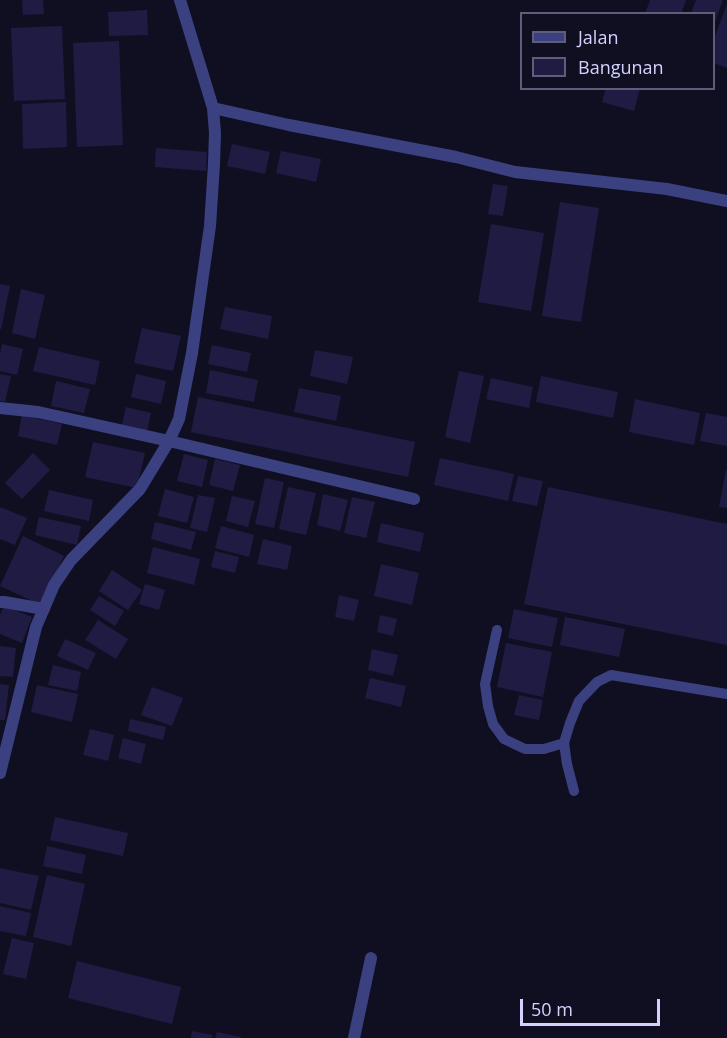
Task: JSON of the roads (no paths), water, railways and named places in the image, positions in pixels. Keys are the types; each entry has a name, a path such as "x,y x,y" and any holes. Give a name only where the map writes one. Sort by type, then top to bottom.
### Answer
{"street":[{"path":"0,773 36,627 54,585 71,560 140,489 169,441 179,419 192,353 210,226 215,133 213,108 180,0"},
{"path":"213,108 456,157 515,172 667,189 727,201"},
{"path":"0,408 49,414 414,500"},
{"path":"0,602 44,609"},
{"path":"354,1038 371,958"}],"lane":[{"path":"497,630 485,684 493,724 504,739 525,749 544,749 564,742"},
{"path":"574,791 564,742 579,701 597,682 611,675 727,694"}]}
